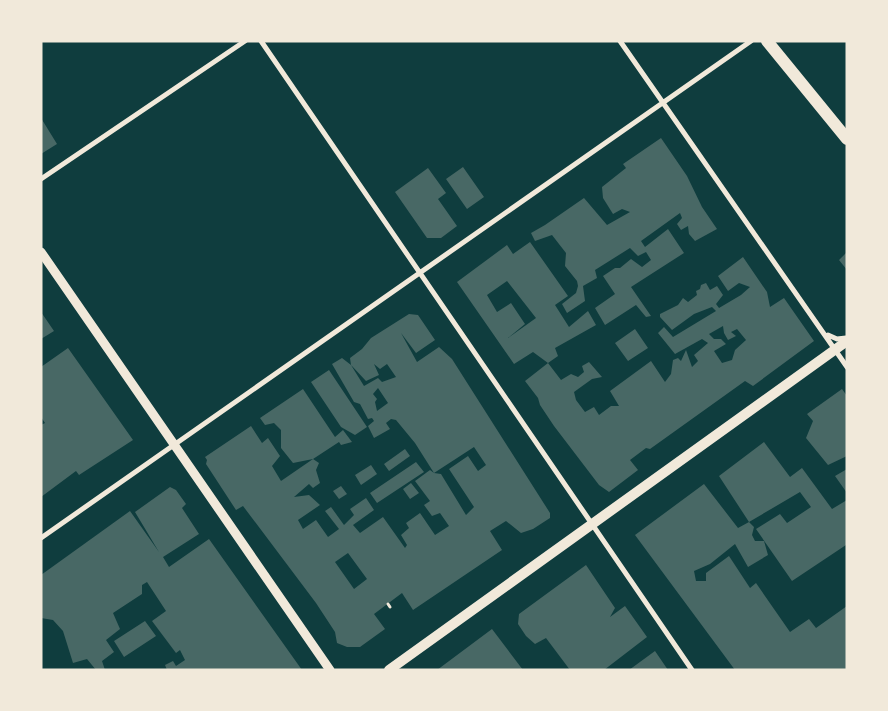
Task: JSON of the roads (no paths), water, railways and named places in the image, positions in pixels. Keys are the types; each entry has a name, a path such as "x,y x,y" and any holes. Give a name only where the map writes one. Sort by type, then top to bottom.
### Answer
{"main road":[{"path":"767,41 847,139"},
{"path":"388,670 847,340"}],"street":[{"path":"41,179 245,41"},
{"path":"261,41 692,670"},
{"path":"620,41 847,367"},
{"path":"41,538 752,41"},
{"path":"41,252 330,670"},
{"path":"824,332 837,339 847,340"}]}
